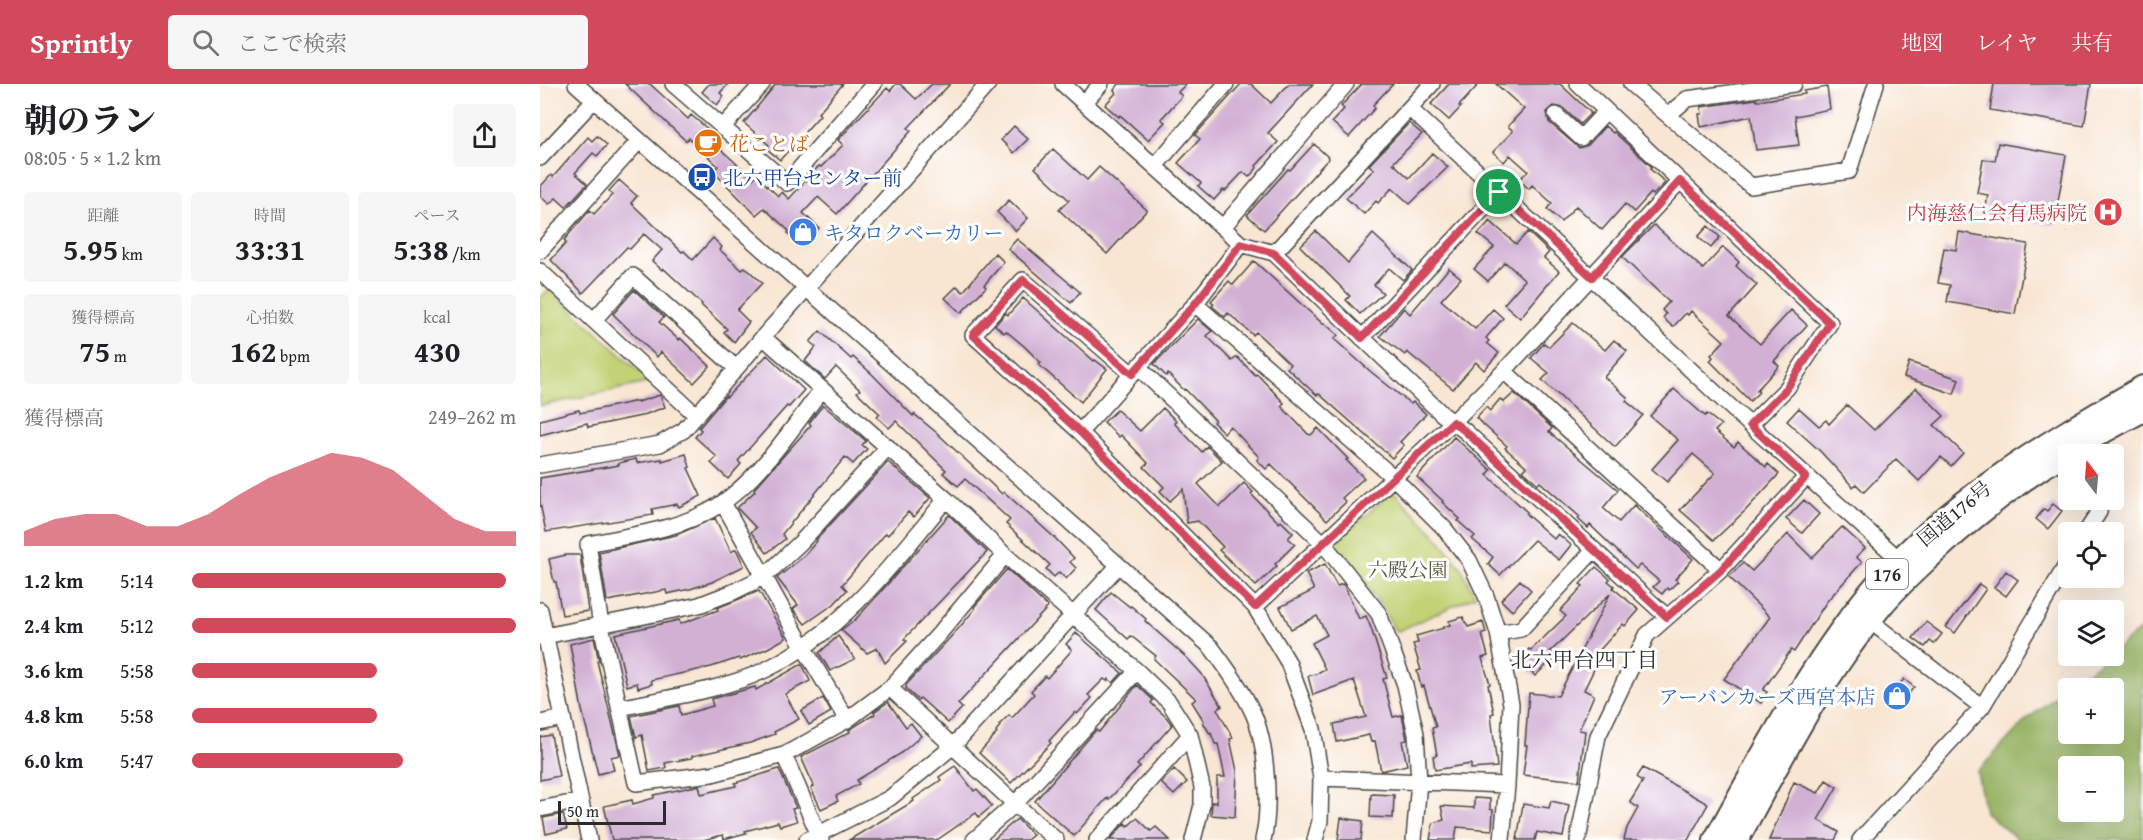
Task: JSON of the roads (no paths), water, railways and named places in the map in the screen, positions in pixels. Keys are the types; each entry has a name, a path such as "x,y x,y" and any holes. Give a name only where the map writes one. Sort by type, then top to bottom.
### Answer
{"highway":[{"name":"国道176号","path":"1715,840 1764,751 1821,657 1866,596 1900,560 1967,500 2006,470 2143,387"},
{"name":"国道176号","path":"2090,444 2143,410"},
{"name":"国道176号","path":"1737,840 1832,672 1883,603 1955,534 2015,486 2058,463"}],"street":[{"path":"576,84 1211,647 1235,678 1254,716 1266,765 1267,798 1263,840"},
{"path":"673,84 787,183 874,84"},
{"path":"722,128 762,84"},
{"path":"540,465 660,444 684,430 736,368 988,84"},
{"path":"1063,84 1241,244 1274,253 1362,338 1667,617"},
{"path":"1084,103 1101,84"},
{"path":"1155,166 1226,84"},
{"path":"1223,227 1346,84"},
{"path":"1274,253 1432,84"},
{"path":"1578,84 1830,323 1787,388 1750,425"},
{"path":"1631,84 1751,186 1849,171 1876,84"},
{"path":"1668,115 1687,99 1794,84"},
{"path":"540,158 594,100"},
{"path":"1410,109 1806,477 1900,560"},
{"path":"1556,115 1581,138 1606,111"},
{"path":"540,251 639,141"},
{"path":"1255,607 1453,422 1504,371 1680,181"},
{"path":"1362,338 1499,192"},
{"path":"1080,432 1195,304 1241,244"},
{"path":"540,271 696,414"},
{"path":"594,320 633,276 736,368"},
{"path":"1315,840 1320,821 1321,778 1313,729 1288,662 1255,607 1080,432 973,335 1023,280 1135,370 1323,543 1379,614 1405,685 1416,734 1419,782 1414,840"},
{"path":"1195,304 1393,477 1444,528 1469,560 1486,596 1498,633 1511,704 1508,784 1502,840"},
{"path":"763,338 888,447 1169,702 1190,735 1202,787 1202,805 1193,840"},
{"path":"1504,371 1721,570"},
{"path":"822,389 766,462 723,503 702,515 674,525 588,544 601,625 636,783 712,774 784,755 847,720 890,688 1005,555"},
{"path":"543,637 699,605 765,576 801,542 888,447"},
{"path":"1578,840 1598,736 1647,635 1721,570 1806,477"},
{"path":"620,708 725,685 764,671 804,648 853,608 888,570 946,499"},
{"path":"723,503 847,720"},
{"path":"1498,633 1521,629 1593,551"},
{"path":"784,755 815,838 890,798 951,747 1118,566"},
{"path":"1863,839 1982,707 2058,579"},
{"path":"540,610 543,637 564,718 589,840"},
{"path":"1870,621 1982,707"},
{"path":"974,840 1015,804 1137,671"},
{"path":"890,688 951,747 1056,840"},
{"path":"540,723 564,718"},
{"path":"1097,840 1190,735"},
{"path":"1321,778 1508,784"},
{"path":"540,809 581,801"}],"place":[{"name":"花ことば","path":"708,143"},
{"name":"北六甲台センター前","path":"702,177"},
{"name":"内海慈仁会有馬病院","path":"2108,212"},
{"name":"キタロクベーカリー","path":"803,232"},
{"name":"アーバンカーズ西宮本店","path":"1897,696"}],"district":[{"name":"北六甲台四丁目","path":"1584,659"}],"park label":[{"name":"六殿公園","path":"1408,569"}]}
